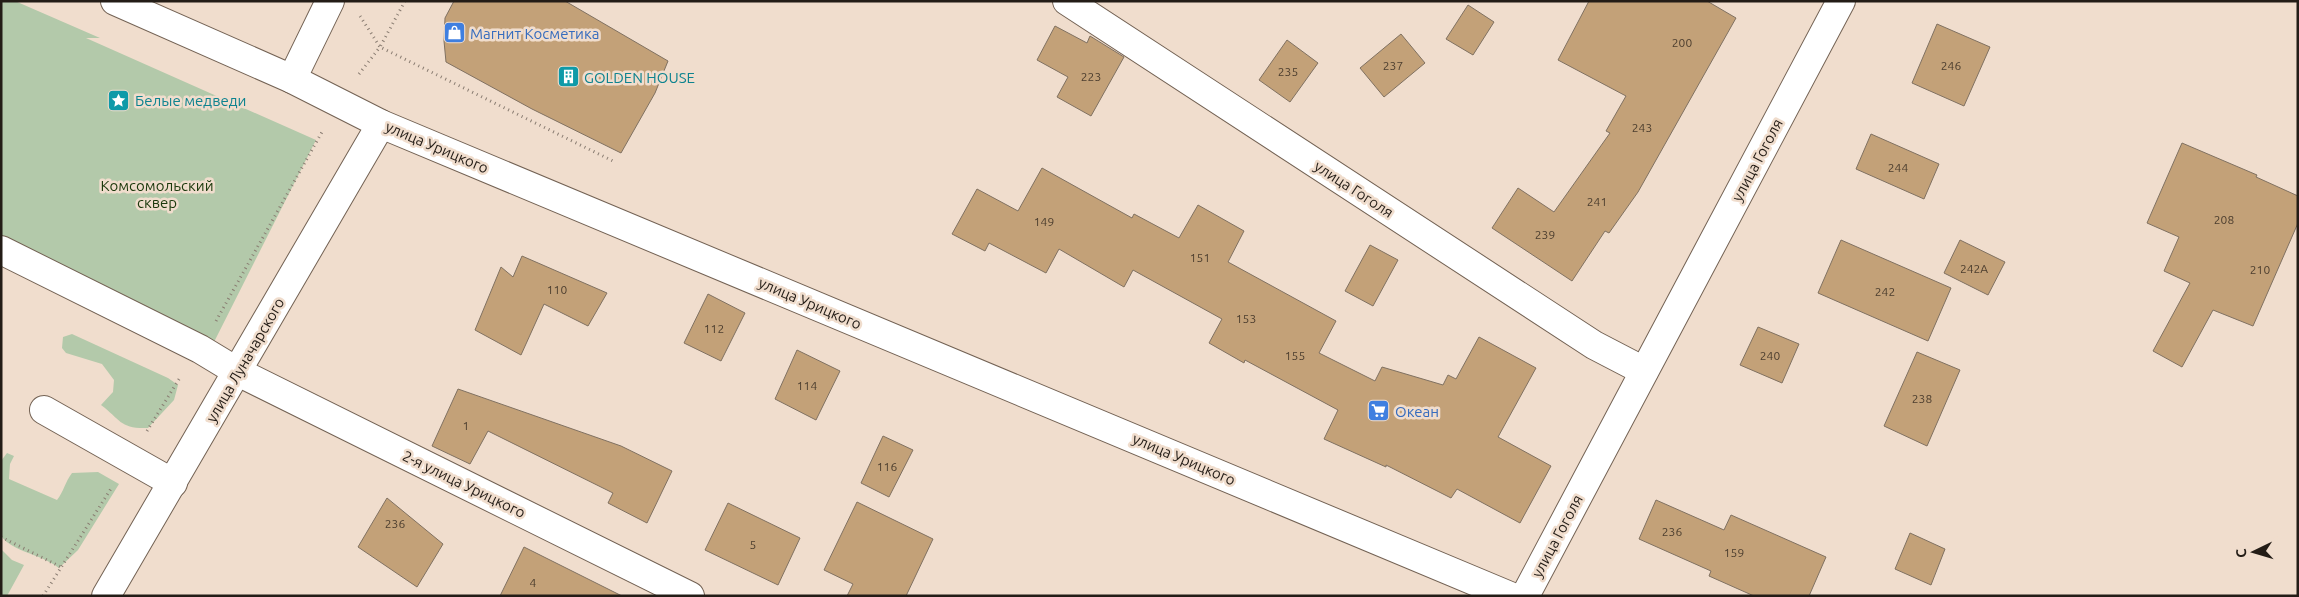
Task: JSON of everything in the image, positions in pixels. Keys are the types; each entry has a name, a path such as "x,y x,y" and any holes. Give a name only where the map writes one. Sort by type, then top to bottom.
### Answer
{"street":[{"name":"улица Урицкого","path":"115,1 292,79 381,124 1479,590 1510,596"},
{"path":"292,79 330,1"},
{"name":"улица Гоголя","path":"1068,1 1594,346 1644,371"},
{"name":"улица Гоголя","path":"1525,596 1841,1"},
{"name":"улица Луначарского","path":"106,596 381,124"},
{"name":"2-я улица Урицкого","path":"1,250 200,349 238,372 690,596"},
{"path":"44,410 131,457 173,483"}],"path":[{"path":"200,349 338,102 380,47 405,1"},
{"path":"360,15 380,47 613,160"},
{"path":"1,537 61,568"}],"green space":[{"name":"Комсомольский сквер","path":"1,1 15,1 100,38 86,38 316,140 212,346 1,244"},
{"path":"72,334 168,378 178,385 174,400 148,428 132,427 121,422 101,405 113,392 114,380 102,364 66,353 62,348 63,337"},
{"path":"7,453 14,456 10,464 9,479 57,500 72,473 98,472 119,484 78,550 59,568 44,559 13,546 1,536 1,461"},
{"path":"1,549 12,560 24,565 7,596 1,596"}],"building":[{"name":"GOLDEN HOUSE","path":"454,1 565,1 668,61 655,93 621,153 532,109 446,62 444,41 445,18"},
{"path":"1589,1 1707,1 1736,18 1638,192 1609,233 1605,231 1572,281 1492,228 1518,188 1554,212 1610,133 1606,131 1626,96 1558,60"},
{"path":"1468,5 1494,22 1473,55 1446,39"},
{"path":"1937,24 1990,47 1964,106 1912,83"},
{"path":"1055,26 1087,43 1090,36 1124,57 1091,116 1057,97 1068,77 1037,60"},
{"path":"1401,34 1425,63 1384,97 1360,68"},
{"path":"1287,40 1318,63 1290,102 1259,80"},
{"path":"1871,134 1939,164 1924,199 1856,169"},
{"path":"2182,143 2257,175 2256,177 2298,196 2298,223 2253,326 2213,310 2182,367 2153,351 2190,283 2164,271 2179,237 2147,223"},
{"path":"1042,168 1132,218 1134,214 1179,238 1198,205 1244,231 1228,262 1336,321 1319,353 1375,381 1382,367 1443,385 1448,375 1456,379 1479,337 1536,368 1498,437 1551,466 1520,523 1457,489 1451,498 1386,465 1386,467 1324,439 1338,410 1245,360 1244,363 1209,343 1222,319 1133,270 1124,287 1059,249 1046,273 989,243 985,251 952,234 977,189 1018,211"},
{"path":"1841,240 1951,288 1928,341 1818,293"},
{"path":"1960,240 2005,262 1988,295 1944,273"},
{"path":"1370,245 1398,260 1373,306 1345,291"},
{"path":"522,256 607,293 588,326 544,304 521,355 475,330 501,267 513,277"},
{"path":"708,294 745,313 721,361 684,343"},
{"path":"1758,327 1799,344 1782,383 1740,365"},
{"path":"797,350 840,371 816,420 775,399"},
{"path":"1917,352 1960,370 1927,446 1884,426"},
{"path":"458,389 621,446 672,471 647,523 608,503 613,493 488,431 470,464 432,446"},
{"path":"883,436 913,450 889,497 861,483"},
{"path":"387,498 443,544 417,587 358,547"},
{"path":"1656,500 1724,530 1731,515 1826,557 1809,596 1754,596 1709,576 1711,571 1639,539"},
{"path":"857,502 933,539 906,596 847,596 853,584 824,570"},
{"path":"728,503 800,538 778,585 705,550"},
{"path":"1910,533 1945,549 1931,585 1895,569"},
{"path":"524,547 622,596 500,596"}],"place":[{"name":"Магнит Косметика","path":"454,33"},
{"name":"GOLDEN HOUSE","path":"568,77"},
{"name":"Белые медведи","path":"119,100"},
{"name":"Океан","path":"1379,411"}]}
